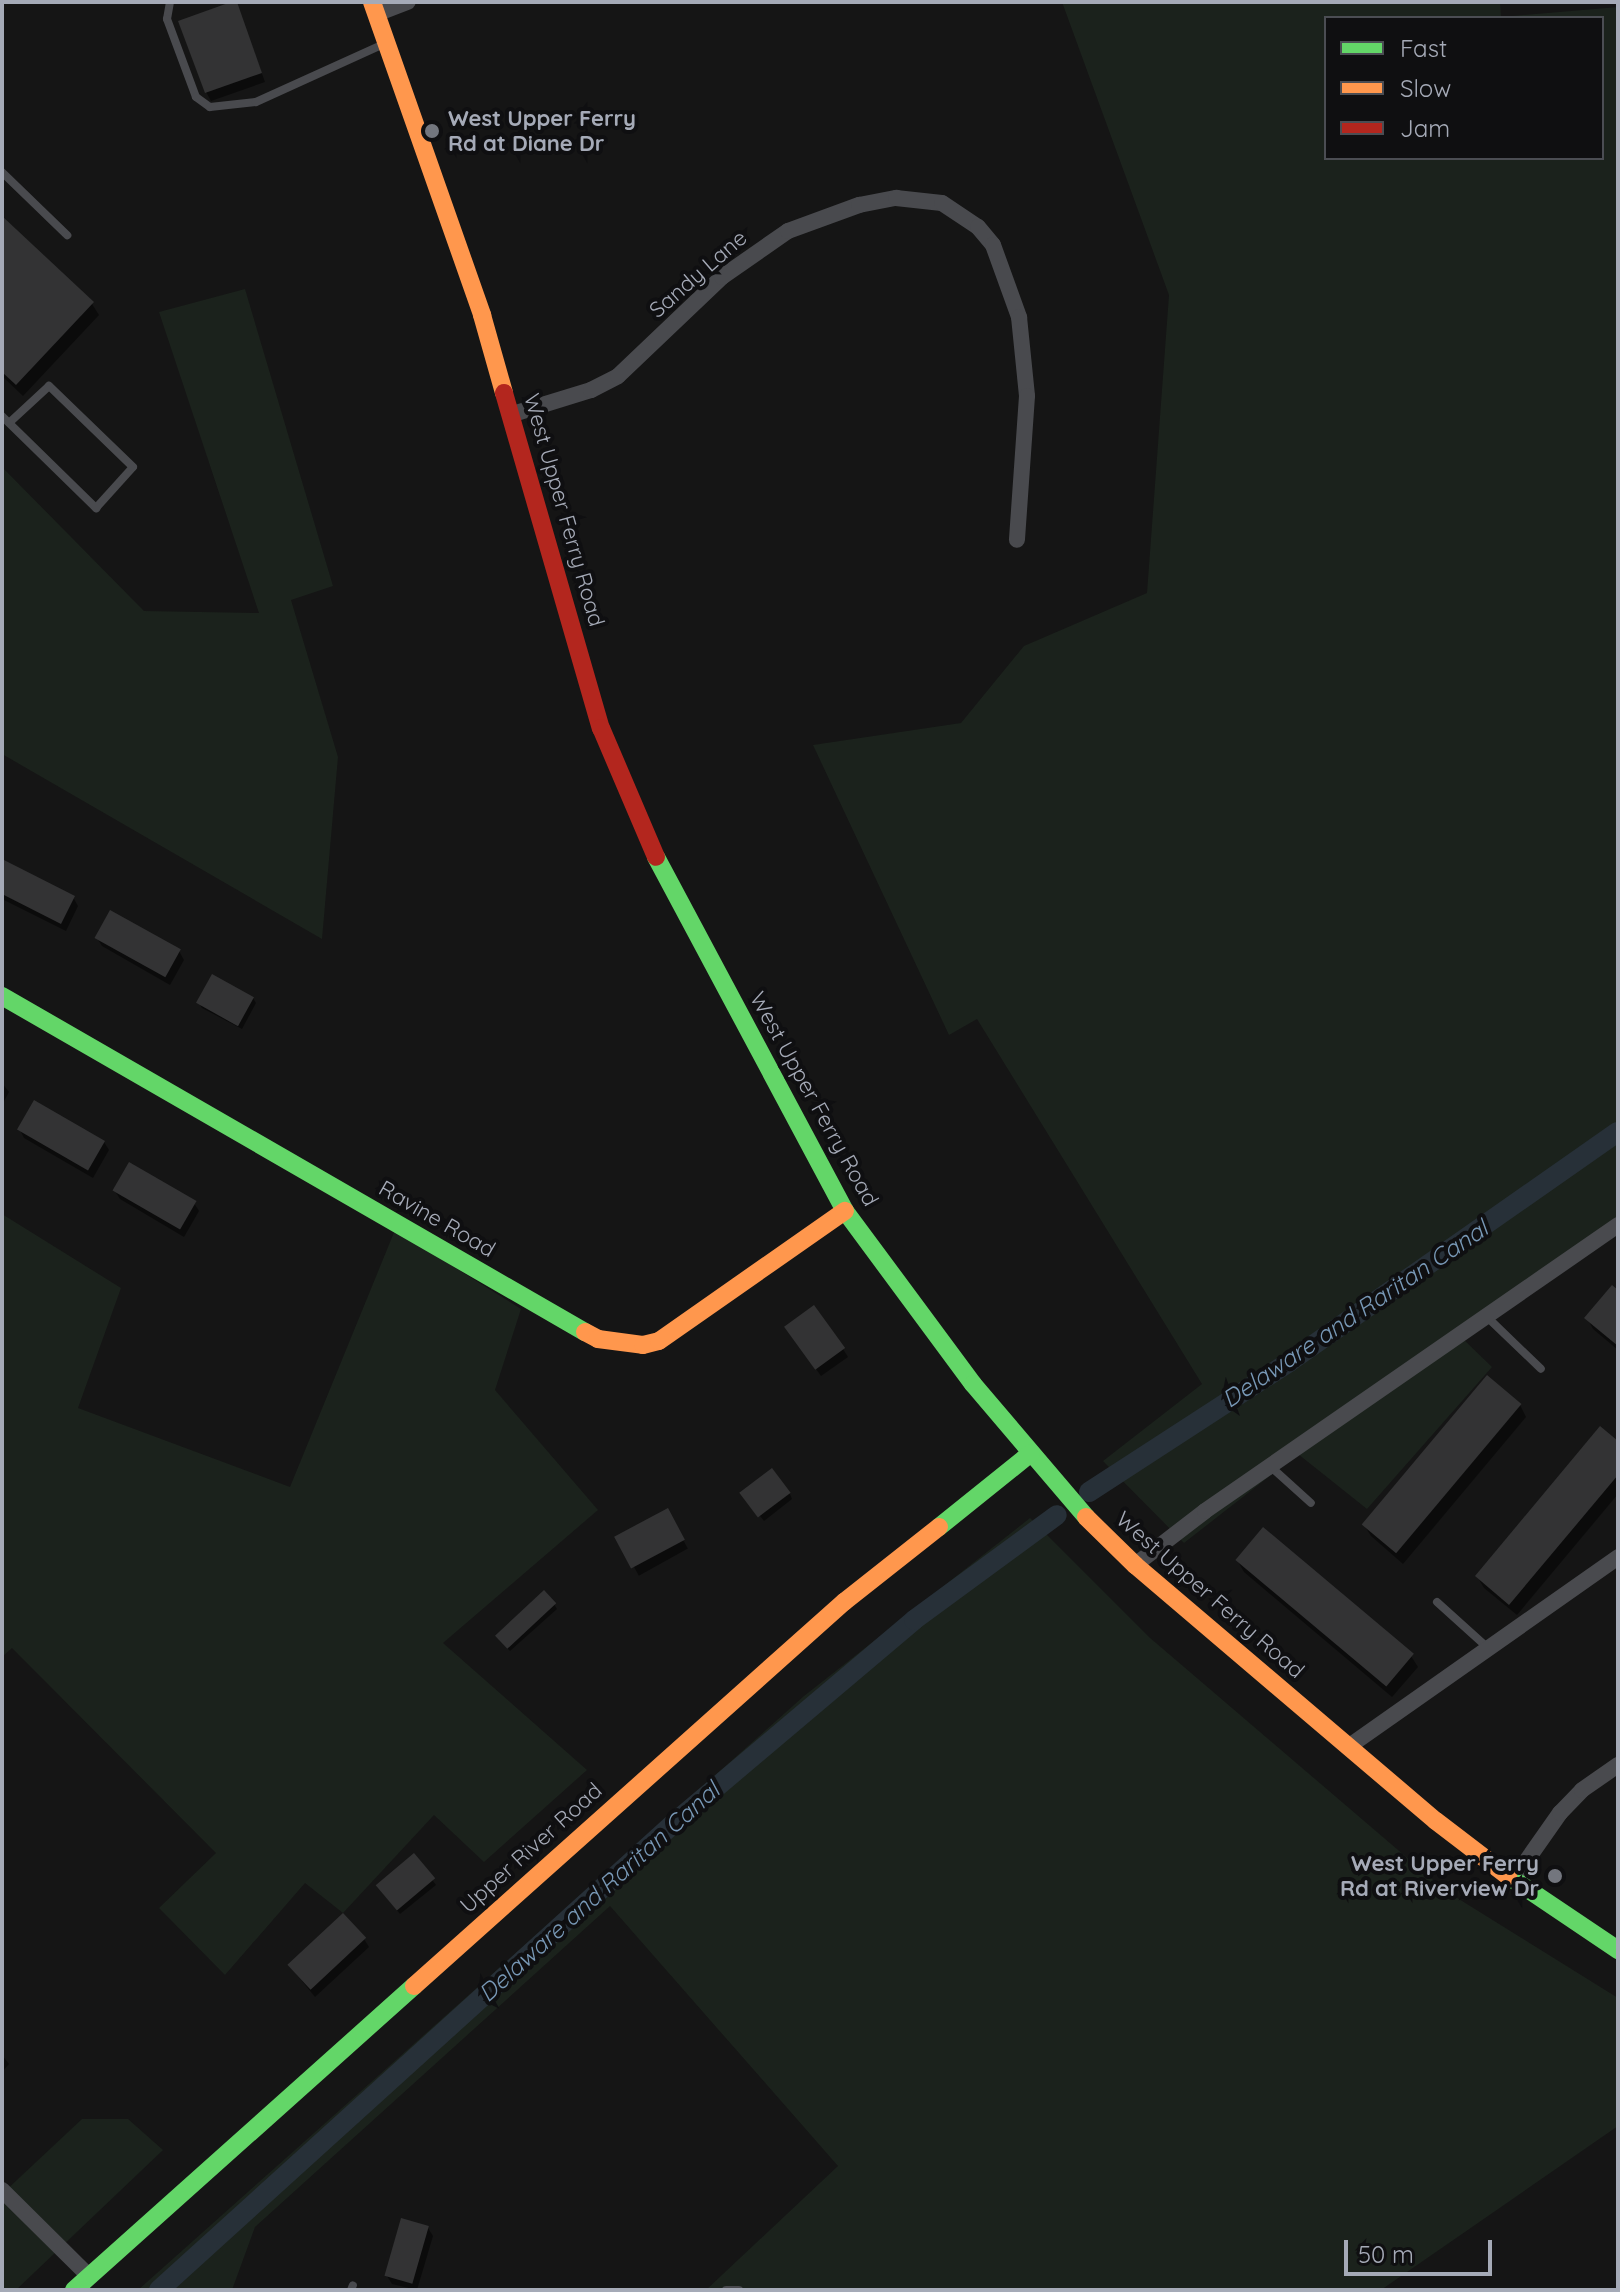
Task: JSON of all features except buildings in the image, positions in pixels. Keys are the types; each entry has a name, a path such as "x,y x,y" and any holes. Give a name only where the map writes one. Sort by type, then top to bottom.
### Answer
{"main road":[{"name":"West Upper Ferry Road","path":"374,8 458,242 513,414 601,728 619,776 649,844 845,1211 973,1384 1085,1516 1135,1565 1436,1821 1513,1880 1618,1950"},
{"name":"Ravine Road","path":"2,996 598,1339 643,1345 659,1341 845,1211"},
{"name":"Upper River Road","path":"74,2290 844,1602 1031,1453"}],"street":[{"path":"374,8 408,2"},
{"name":"Sandy Lane","path":"513,414 591,390 618,376 722,277 788,231 859,205 919,198 942,203 978,227 993,245 1019,317 1027,396 1017,540"},
{"path":"1135,1565 1270,1466 1617,1227"},
{"path":"1348,1747 1618,1557"},
{"path":"1513,1880 1560,1813 1582,1790 1618,1765"},
{"path":"2,2190 89,2276"}],"lane":[{"path":"170,2 167,19 196,97 210,107 256,102 387,43"},
{"path":"2,172 67,235"},
{"path":"49,386 133,467 96,508 6,419 49,386"},
{"path":"1486,1315 1541,1369"},
{"path":"1270,1466 1311,1503"},
{"path":"1437,1602 1489,1648"},
{"path":"726,2290 739,2290"}],"shaded area":[{"path":"1062,2 1500,2 1501,16 1324,16 1324,160 1604,160 1604,16 1513,16 1618,7 1618,1230 1461,1337 1492,1367 1367,1509 1298,1454 1184,1543 1103,1461 1202,1384 977,1019 949,1035 813,745 961,723 1024,646 1147,593 1169,295"},
{"path":"245,289 333,586 291,600 338,757 322,939 2,754 2,467 144,611 259,613 159,312"},
{"path":"2,1214 121,1288 78,1408 290,1487 395,1230 521,1309 495,1390 598,1510 443,1643 587,1770 484,1862 434,1815 343,1913 305,1883 225,1975 159,1908 216,1853 12,1648 2,1657"},
{"path":"1030,1518 1149,1637 1446,1891 1618,1998 1618,2126 1381,2290 706,2290 838,2166 610,1906 255,2227 232,2290 138,2290 804,1696"},
{"path":"82,2119 128,2119 163,2150 16,2290 2,2290 2,2194"}],"waterway":[{"name":"Delaware and Raritan Canal","path":"1089,1492 1289,1362 1618,1132"},
{"name":"Delaware and Raritan Canal","path":"159,2290 674,1823 914,1620 1057,1515"}],"traffic: fast":[{"path":"656,857 845,1211 973,1384 1086,1517"},
{"path":"2,996 585,1332"},
{"path":"939,1527 1031,1453"},
{"path":"1508,1876 1618,1950"},
{"path":"74,2290 414,1986"}],"traffic: slow":[{"path":"372,2 482,315 504,393"},
{"path":"585,1332 598,1339 643,1345 659,1341 845,1211"},
{"path":"1086,1517 1135,1565 1436,1821 1508,1876"},
{"path":"414,1986 844,1602 939,1527"}],"traffic: jam":[{"path":"504,393 601,728 656,857"}],"place":[{"name":"West Upper Ferry Rd at Diane Dr","path":"432,131"},
{"name":"West Upper Ferry Rd at Riverview Dr","path":"1555,1876"}]}
